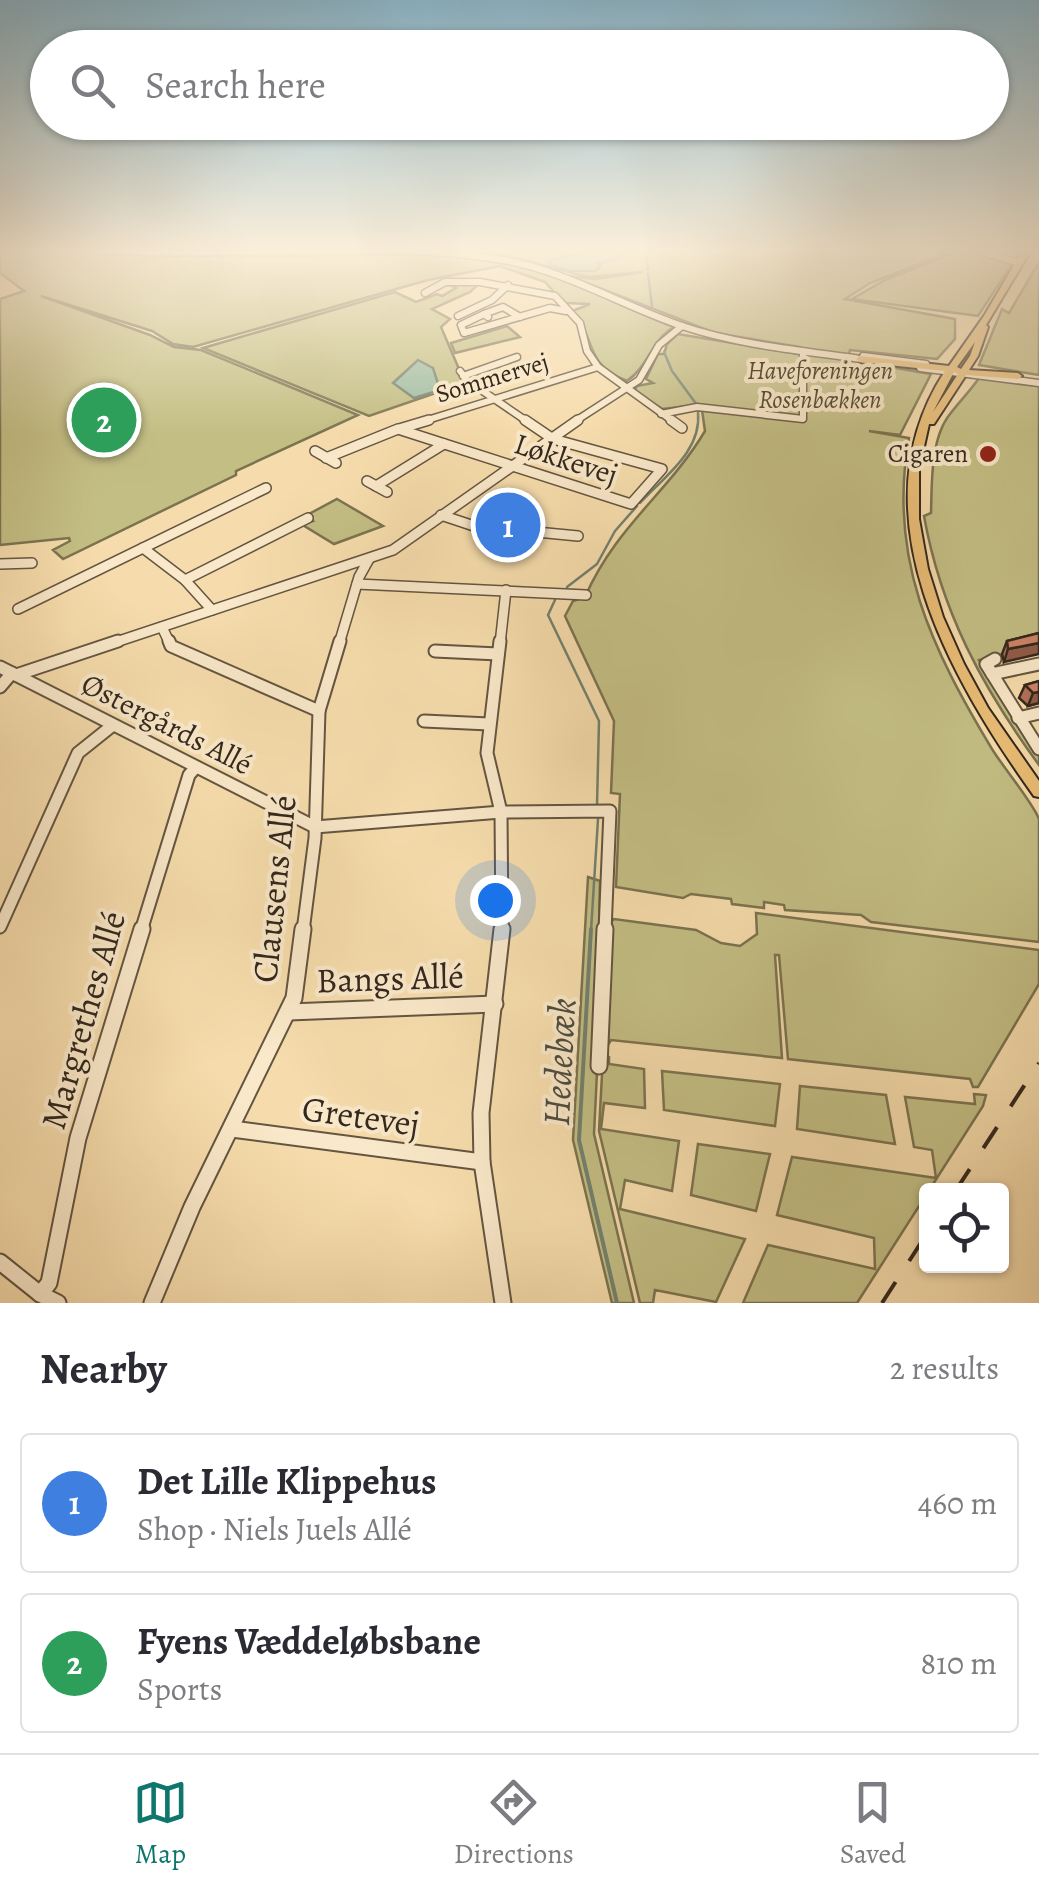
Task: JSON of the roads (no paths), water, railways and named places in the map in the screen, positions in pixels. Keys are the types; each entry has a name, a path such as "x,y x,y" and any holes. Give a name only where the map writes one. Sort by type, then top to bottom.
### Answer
{"main road":[{"path":"922,437 991,311"},
{"path":"959,371 969,343 986,320"},
{"path":"969,343 971,350 925,420 913,489 914,514 927,585 962,671 1000,737 1039,792"},
{"path":"860,359 1018,376"},
{"path":"938,411 948,405 968,377 959,371"}],"street":[{"path":"458,316 469,311"},
{"path":"493,311 461,325 464,333 541,311"},
{"path":"509,311 520,317"},
{"path":"567,311 580,323 586,351 598,367 682,428"},
{"path":"646,311 682,326 728,338 860,359"},
{"path":"484,314 497,323"},
{"path":"6,680 394,550 508,465 644,375 666,338 682,326"},
{"path":"728,338 1039,381"},
{"path":"661,414 692,407 803,419 803,355"},
{"path":"517,357 462,373 490,398 550,438"},
{"name":"Sommervej","path":"398,429 598,367"},
{"path":"1018,376 1039,381"},
{"path":"315,451 331,460 398,429"},
{"name":"Løkkevej","path":"398,429 631,504 662,469 550,438"},
{"path":"386,492 372,484 444,444"},
{"path":"18,609 266,488"},
{"path":"442,515 474,526 578,536"},
{"path":"185,580 308,518"},
{"path":"143,548 185,580 212,610"},
{"name":"Clausens Allé","path":"152,1303 192,1207 289,1012 297,983 315,828 319,712 358,580 369,559"},
{"path":"0,564 32,563"},
{"path":"355,563 358,580 586,596"},
{"path":"503,1303 482,1162 482,1100 502,945 501,812 487,753 506,590"},
{"path":"162,627 172,646 319,712"},
{"path":"435,651 498,654"},
{"path":"995,660 986,663 1039,749"},
{"path":"992,674 1039,664"},
{"name":"Østergårds Allé","path":"0,667 6,680 113,725 315,828"},
{"path":"1018,718 1039,713"},
{"path":"424,721 489,724"},
{"path":"0,926 78,752 113,725"},
{"name":"Margrethes Allé","path":"40,1294 49,1283 78,1138 189,774 196,767"},
{"path":"315,828 501,812 610,811 599,1066"},
{"name":"Bangs Allé","path":"289,1012 494,1004"},
{"name":"Gretevej","path":"232,1129 482,1162"},
{"path":"0,1262 40,1294 58,1303"}],"waterway":[{"name":"Hedebæk","path":"664,352 672,371 697,405"},
{"name":"Hedebæk","path":"640,503 688,451 698,426 698,412"},
{"name":"Hedebæk","path":"567,587 597,564 615,531 637,506"},
{"name":"Hedebæk","path":"555,600 548,615 599,721 597,805"},
{"name":"Hedebæk","path":"591,931 598,819"},
{"name":"Hedebæk","path":"591,929 579,1140 617,1303"}],"railway":[{"path":"961,1183 1039,1063"},
{"path":"882,1303 919,1246"}],"place":[{"name":"Fyens Væddeløbsbane","path":"104,420"},
{"name":"Cigaren","path":"988,454"},
{"name":"Det Lille Klippehus","path":"508,525"}],"park label":[{"name":"Haveforeningen Rosenbækken","path":"820,386"}]}
